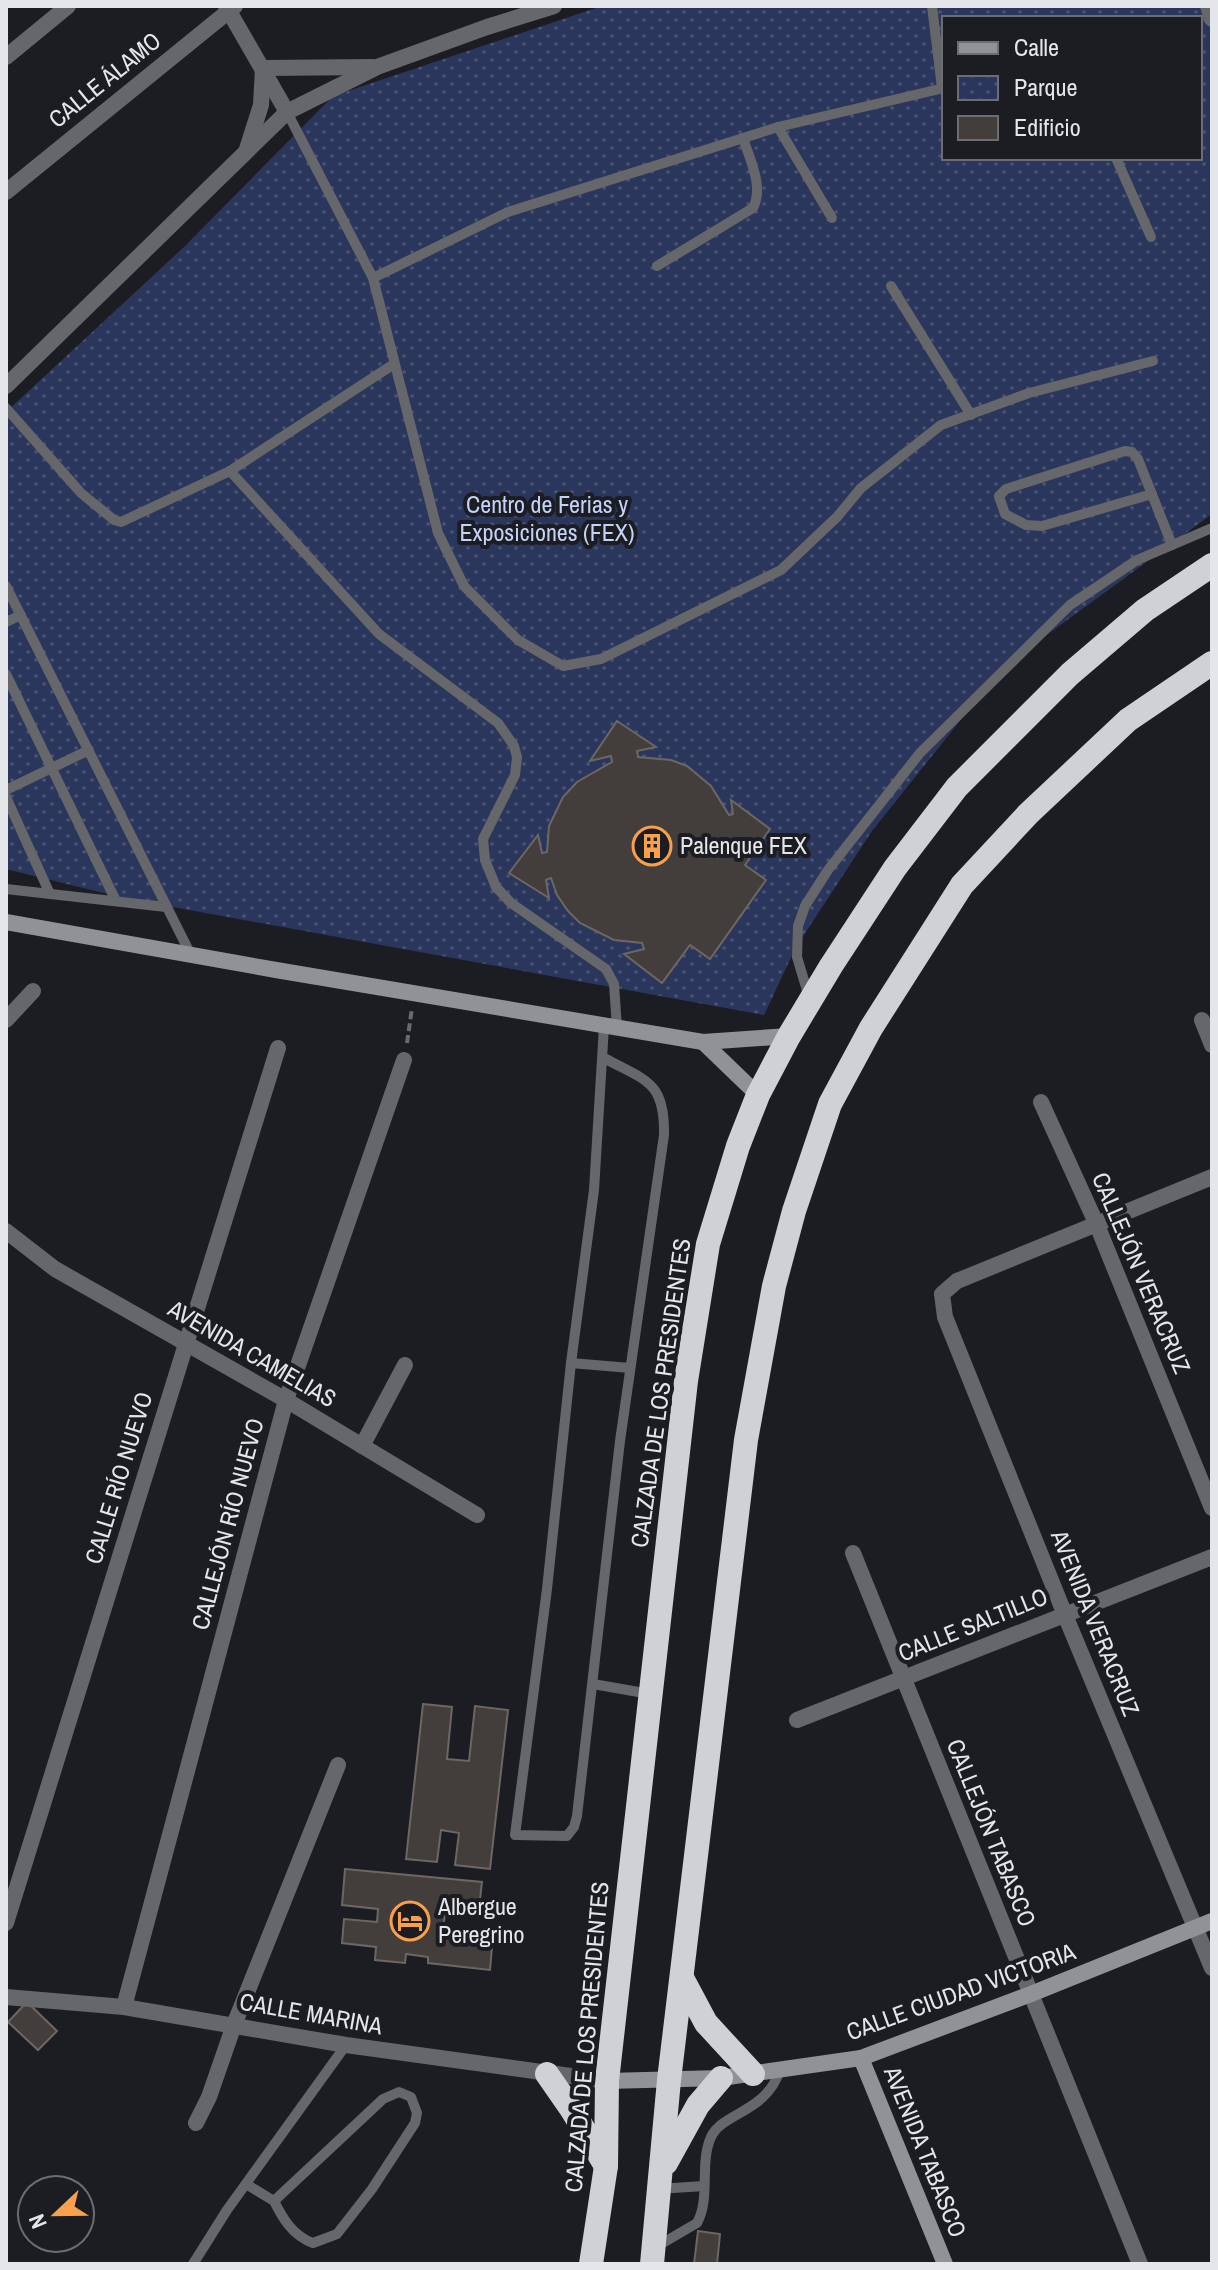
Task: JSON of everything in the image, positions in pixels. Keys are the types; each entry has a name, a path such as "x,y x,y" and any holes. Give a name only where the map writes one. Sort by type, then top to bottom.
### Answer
{"highway":[{"name":"CALZADA DE LOS PRESIDENTES","path":"591,2264 606,2166 607,2081 686,1381 708,1244 738,1146 758,1095 810,1000 895,868 957,787 1070,674 1145,610 1212,565"},
{"path":"653,2256 669,2080 746,1440 774,1286 794,1211 830,1104 871,1028 962,885 1028,814 1128,720 1212,663"},
{"path":"682,1978 706,2023 753,2074"},
{"path":"547,2074 606,2166"},
{"path":"660,2178 698,2105 721,2078"}],"street":[{"path":"6,57 68,6"},
{"path":"6,386 287,112 377,67 554,6"},
{"path":"1208,6 1212,19"},
{"path":"230,7 287,112"},
{"name":"CALLE ÁLAMO","path":"6,192 230,7"},
{"path":"263,68 377,67"},
{"path":"247,151 261,105 263,68"},
{"path":"6,922 703,1042 789,1036"},
{"path":"6,1020 33,991"},
{"path":"1202,1020 1212,1045"},
{"path":"703,1042 758,1095"},
{"name":"CALLE RÍO NUEVO","path":"6,1923 278,1048"},
{"name":"CALLEJÓN RÍO NUEVO","path":"124,2007 286,1400 404,1060"},
{"name":"CALLEJÓN VERACRUZ","path":"1041,1102 1097,1225 1212,1508"},
{"path":"1097,1225 1212,1177"},
{"name":"AVENIDA VERACRUZ","path":"1097,1225 957,1281 942,1294 945,1317 1065,1615 1204,1924 1212,1968"},
{"name":"AVENIDA CAMELIAS","path":"6,1231 55,1269 286,1400 477,1515"},
{"path":"362,1446 405,1365"},
{"name":"CALLEJÓN TABASCO","path":"853,1553 1140,2264"},
{"name":"CALLE SALTILLO","path":"797,1720 1212,1557"},
{"path":"196,2123 209,2097 234,2025 338,1765"},
{"name":"CALLE CIUDAD VICTORIA","path":"607,2081 721,2078 861,2058 1204,1924"},
{"name":"CALLE MARINA","path":"6,1997 124,2007 346,2045 607,2081"},
{"name":"AVENIDA TABASCO","path":"861,2058 945,2264"}],"lane":[{"path":"932,6 942,81"},
{"path":"373,278 508,212 778,127 942,88"},
{"path":"287,112 373,278 438,533 464,586 518,640 563,666 601,659 781,570 837,517 861,488 941,425 1029,393 1153,361"},
{"path":"778,127 832,218"},
{"path":"657,266 753,208 757,189 743,138"},
{"path":"1117,160 1151,237"},
{"path":"891,286 971,415"},
{"path":"6,408 81,493 114,520 129,520 230,471 394,364"},
{"path":"1152,494 1042,526 1026,525 1005,514 999,496 1006,489 1125,451 1132,452 1138,459 1152,494 1172,545"},
{"path":"230,471 379,634 498,723 508,735 517,757 515,775 483,839 485,860 496,887 511,903 606,969 614,984 611,1027 604,1058 594,1190 515,1835 567,1836 574,1827 584,1773 630,1368 664,1135 664,1112 660,1096 652,1085 604,1058"},
{"path":"810,1000 797,957 798,926 805,906 828,870 920,753 1070,605 1137,560 1212,528"},
{"path":"6,586 191,955"},
{"path":"6,622 21,615"},
{"path":"6,674 116,901"},
{"path":"6,790 87,751"},
{"path":"6,797 50,894"},
{"path":"6,889 166,907"},
{"path":"571,1363 630,1368"},
{"path":"593,1684 650,1694"},
{"path":"193,2264 346,2045"},
{"path":"653,2256 697,2223 711,2136 718,2127 762,2099 775,2085 780,2070"},
{"path":"246,2184 274,2201 281,2215 302,2239 313,2243 337,2234 372,2189 415,2123 417,2113 411,2097 399,2092 383,2099 274,2201"},
{"path":"660,2178 704,2186"}],"path":[{"path":"404,1060 414,994"}],"green space":[{"name":"Centro de Ferias y Exposiciones (FEX)","path":"602,6 1210,6 1212,514 1003,667 872,831 796,947 764,1015 124,898 6,869 6,412 184,247 333,96"}],"building":[{"name":"Palenque FEX","path":"617,721 656,747 637,751 638,757 671,760 687,766 711,786 729,815 733,814 731,800 770,829 745,865 766,880 710,959 690,945 662,983 624,954 644,949 642,943 614,940 580,923 557,895 551,878 546,880 549,898 509,873 538,835 542,853 547,852 549,826 563,797 577,782 612,762 611,756 590,761"},
{"path":"423,1704 452,1707 447,1759 469,1761 475,1706 508,1710 490,1869 455,1865 459,1833 441,1830 437,1862 406,1859"},
{"name":"Albergue Peregrino","path":"345,1869 482,1882 478,1917 445,1914 443,1930 493,1935 490,1970 428,1963 428,1957 406,1954 405,1963 375,1960 376,1947 342,1943 344,1919 377,1922 378,1909 342,1905"},
{"path":"27,2002 57,2031 38,2050 8,2022"},
{"path":"698,2231 720,2234 717,2264 694,2264"}],"place":[{"name":"Palenque FEX","path":"652,846"},
{"name":"Albergue Peregrino","path":"410,1921"}]}
